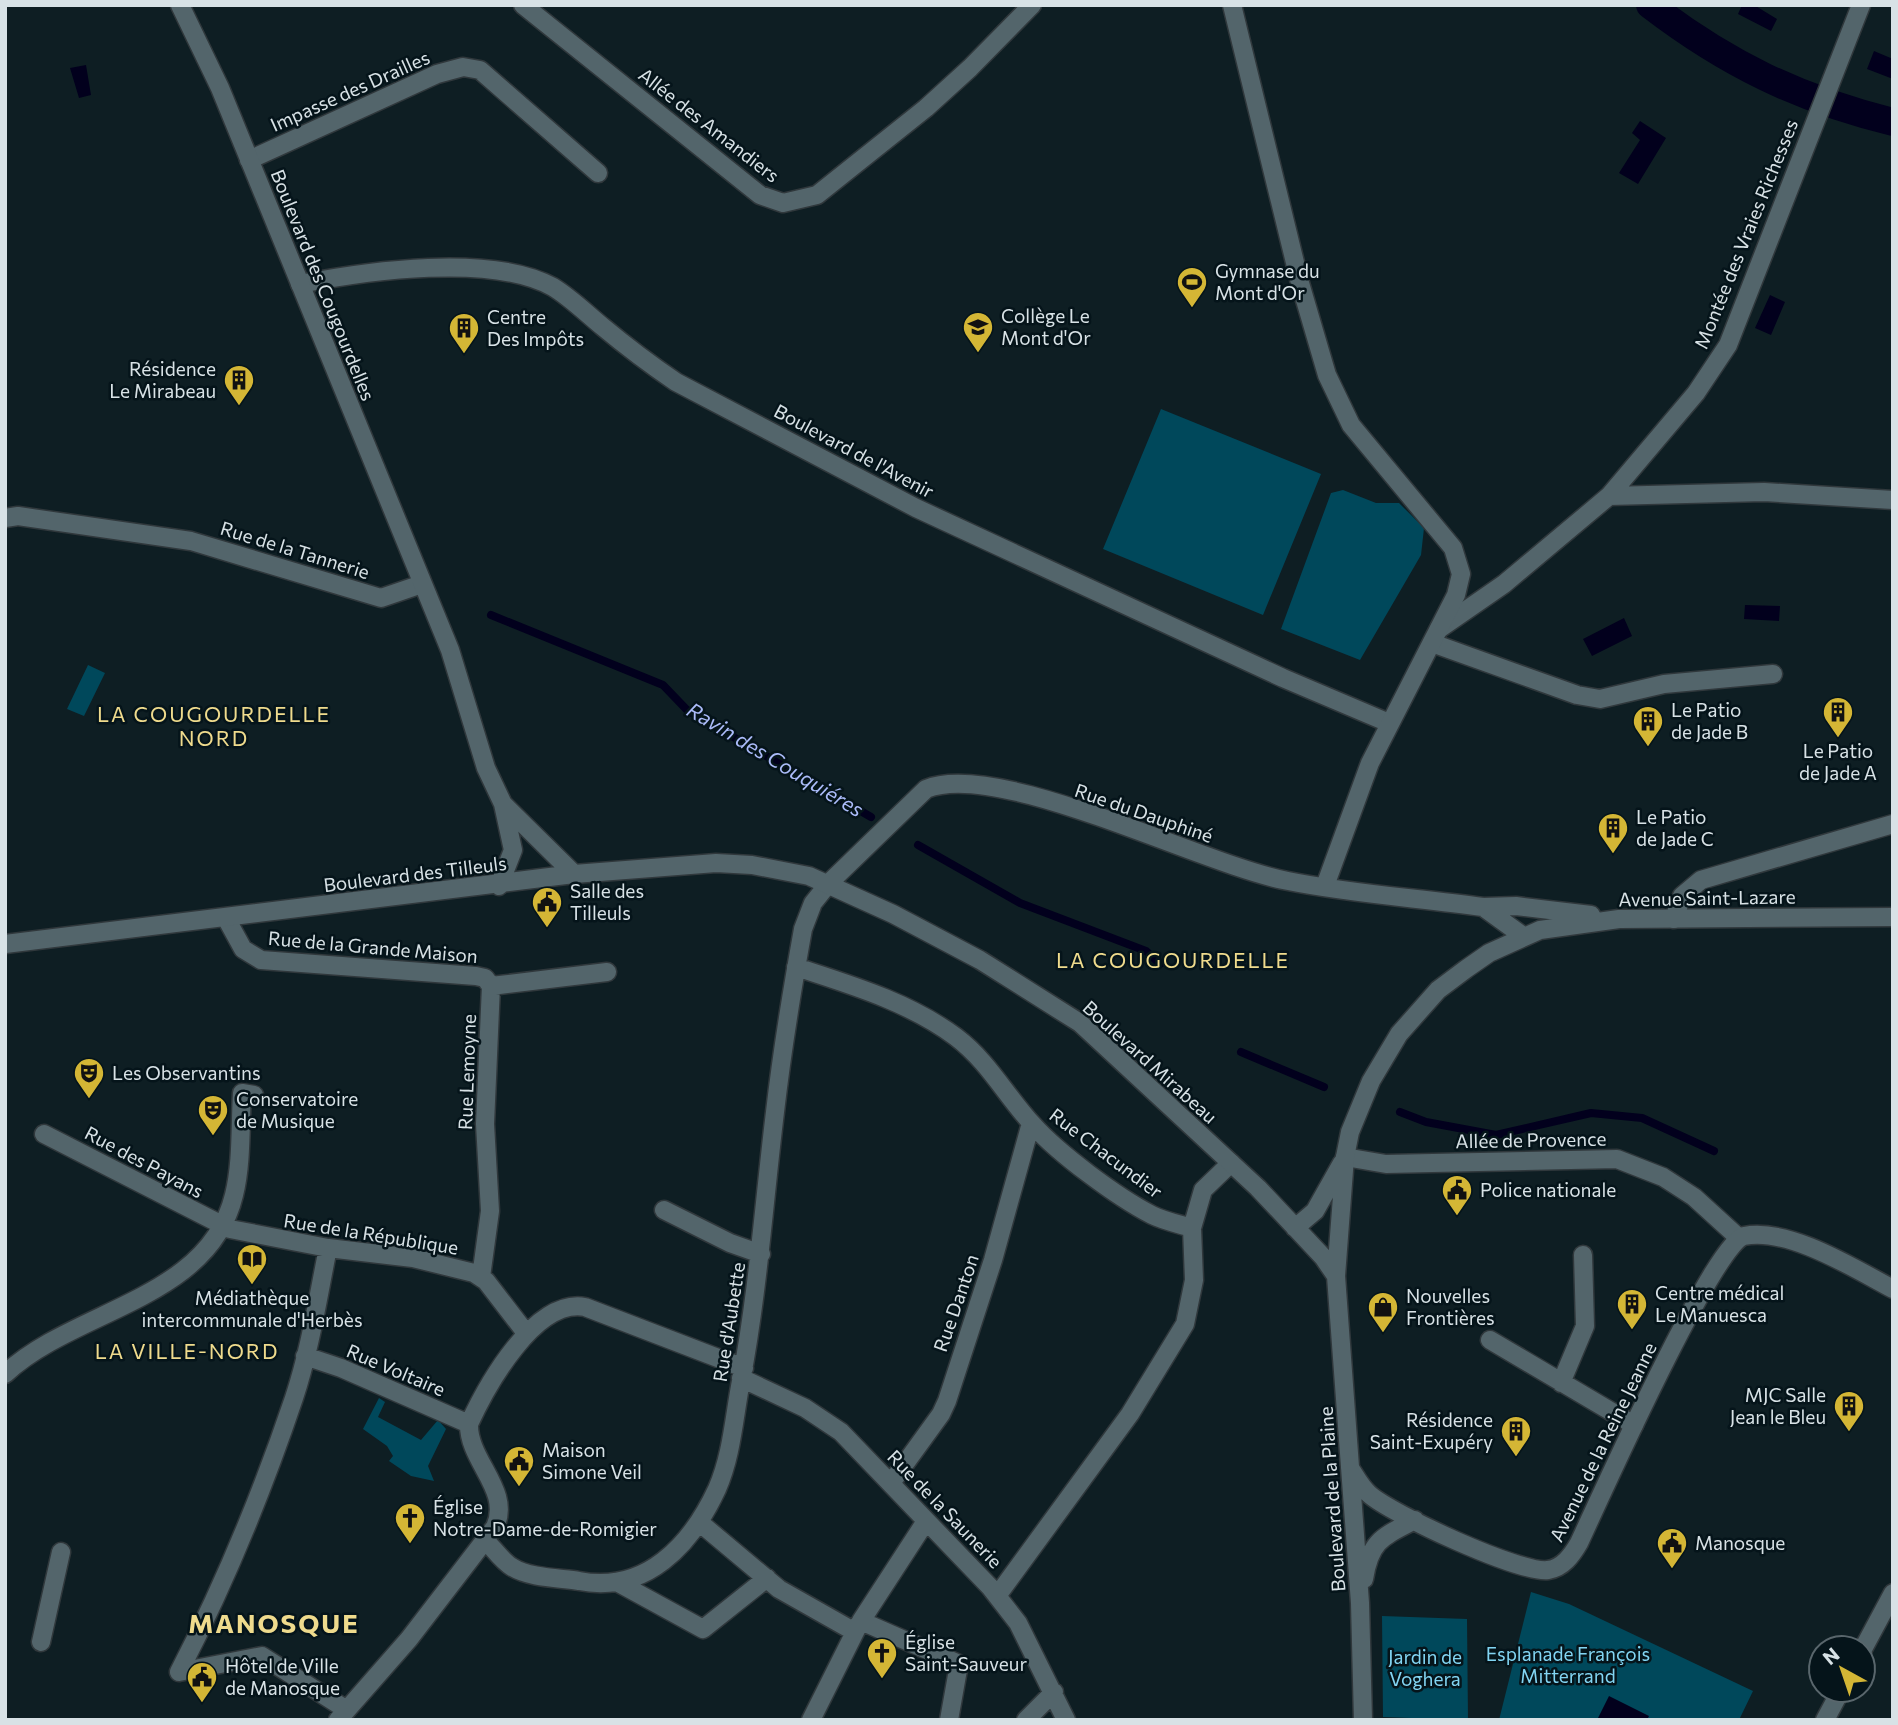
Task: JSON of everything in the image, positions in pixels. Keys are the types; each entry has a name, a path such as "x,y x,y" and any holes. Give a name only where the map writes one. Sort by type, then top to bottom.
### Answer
{"street":[{"name":"Boulevard des Cougourdelles","path":"180,5 216,79 422,584"},
{"name":"Allée des Amandiers","path":"523,5 760,195 783,203 817,195 892,136 970,68 1032,5"},
{"path":"1232,5 1300,283 1327,375 1352,425 1443,535 1460,565 1456,595 1435,636 1577,695 1600,699 1664,684 1773,674"},
{"name":"Montée des Vraies Richesses","path":"1325,886 1351,810 1389,723 1435,636 1524,568 1609,496 1696,393 1722,356 1861,5"},
{"name":"Impasse des Drailles","path":"249,160 437,74 472,67 480,70 598,173"},
{"name":"Boulevard de l'Avenir","path":"300,284 424,267 504,273 540,281 565,295 642,359 676,382 916,508 1389,723"},
{"path":"1609,496 1764,492 1893,500"},
{"name":"Rue de la Tannerie","path":"7,514 191,541 382,598 422,584"},
{"path":"422,584 450,650 486,768 503,804 513,850 499,886"},
{"name":"Rue du Dauphiné","path":"828,883 919,794 935,786 982,784 1026,793 1239,868 1287,881 1483,907 1516,906 1619,919"},
{"path":"503,804 574,874"},
{"path":"1674,919 1682,896 1701,880 1893,824"},
{"name":"Boulevard des Tilleuls","path":"5,944 499,886 574,874 716,863 752,865 828,883"},
{"name":"Rue d'Aubette","path":"486,1541 518,1570 589,1583 617,1582 654,1570 682,1544 699,1522 723,1472 742,1373 761,1254 775,1112 796,967 809,912 828,883"},
{"name":"Boulevard Mirabeau","path":"828,883 980,960 1080,1023 1231,1163 1295,1228 1336,1276"},
{"name":"Rue du Dauphiné","path":"1483,907 1523,936"},
{"name":"Avenue Saint-Lazare","path":"1345,1157 1355,1118 1371,1081 1399,1034 1438,990 1489,953 1523,936 1558,926 1619,919 1893,917"},
{"name":"Rue de la Grande Maison","path":"226,918 243,948 261,960 476,976 485,978 491,986"},
{"name":"Rue Chacundier","path":"796,967 898,1004 954,1036 992,1071 1031,1123 1049,1142 1138,1207 1159,1218 1192,1228"},
{"path":"491,986 607,972"},
{"name":"Rue Lemoyne","path":"481,1277 490,1210 485,1124 491,986"},
{"path":"5,1374 38,1347 135,1301 200,1257 223,1227 235,1194 242,1093 254,1095"},
{"name":"Rue Danton","path":"891,1483 941,1414 947,1401 993,1260 1031,1123"},
{"name":"Rue des Payans","path":"44,1134 223,1227"},
{"path":"1295,1228 1315,1210 1345,1157"},
{"name":"Allée de Provence","path":"1345,1157 1387,1164 1617,1159 1641,1167 1674,1184 1694,1197 1740,1238"},
{"name":"Boulevard de la Plaine","path":"1345,1157 1336,1276 1360,1603 1363,1720"},
{"path":"997,1596 1130,1414 1185,1324 1194,1280 1192,1228 1203,1189 1231,1163"},
{"path":"664,1210 730,1243 761,1254"},
{"name":"Rue de la République","path":"223,1227 328,1248 413,1258 481,1277"},
{"path":"1740,1238 1753,1236 1784,1239 1828,1255 1893,1289"},
{"name":"Avenue de la Reine Jeanne","path":"1350,1468 1370,1494 1415,1520 1497,1558 1532,1569 1552,1569 1568,1559 1579,1543 1634,1425 1718,1262 1740,1238"},
{"path":"328,1248 305,1356 254,1511 220,1593 179,1672 262,1656 343,1715 409,1639 486,1541 498,1521 501,1505 471,1440 469,1424 526,1333 481,1277"},
{"path":"1561,1382 1586,1326 1583,1255"},
{"name":"Rue de la Saunerie","path":"526,1333 561,1308 585,1307 742,1373 829,1422 891,1483 997,1596 1018,1623 1066,1720"},
{"path":"1490,1340 1634,1425"},
{"name":"Rue Voltaire","path":"305,1356 341,1368 469,1424"},
{"path":"1360,1603 1367,1559 1374,1545 1415,1520"},
{"path":"811,1720 858,1626 926,1521"},
{"path":"699,1522 779,1589 858,1626 959,1664 949,1720"},
{"path":"41,1642 61,1552"},
{"path":"617,1582 703,1629 767,1578"},
{"path":"1871,1634 1893,1593"},
{"path":"1026,1720 1054,1692"},
{"path":"1825,1720 1834,1704"}],"green space":[{"path":"1161,409 1321,474 1263,615 1103,549"},
{"path":"1343,490 1376,503 1399,503 1424,528 1421,555 1360,660 1281,629 1331,493"},
{"path":"88,665 105,673 84,716 67,709"},
{"path":"379,1398 385,1402 378,1417 421,1440 438,1420 446,1429 428,1466 434,1481 411,1476 389,1461 393,1456 387,1446 363,1429"},
{"name":"Esplanade François Mitterrand","path":"1531,1592 1569,1604 1753,1691 1739,1720 1499,1720"},
{"name":"Jardin de Voghera","path":"1382,1616 1467,1619 1468,1720 1383,1717"}],"shaded area":[{"path":"1742,5 1754,5 1777,19 1771,31 1738,14"},
{"path":"1874,51 1893,59 1893,79 1867,69"},
{"path":"86,65 91,95 79,98 70,68"},
{"path":"1640,121 1666,138 1638,184 1619,173 1640,140 1632,133"},
{"path":"1770,295 1785,302 1771,335 1755,328"},
{"path":"1745,605 1780,606 1779,621 1744,619"},
{"path":"1624,618 1632,636 1592,656 1583,639"},
{"path":"1609,1696 1649,1716 1647,1720 1597,1720"}],"waterway":[{"path":"1650,5 1707,45 1765,77 1826,102 1893,122"},
{"name":"Ravin des Couquiéres","path":"491,615 663,685 687,710 871,817"},
{"name":"Ravin des Couquiéres","path":"918,845 1020,903 1146,951 1160,964"},
{"name":"Ravin des Couquiéres","path":"1241,1052 1324,1087"},
{"name":"Ravin des Couquiéres","path":"1400,1112 1426,1122 1496,1135 1591,1113 1642,1118 1714,1151"}],"place":[{"name":"Gymnase du Mont d'Or","path":"1192,309"},
{"name":"Collège Le Mont d'Or","path":"978,354"},
{"name":"Centre Des Impôts","path":"464,355"},
{"name":"Résidence Le Mirabeau","path":"239,407"},
{"name":"Le Patio de Jade A","path":"1838,739"},
{"name":"Le Patio de Jade B","path":"1648,748"},
{"name":"Le Patio de Jade C","path":"1613,855"},
{"name":"Salle des Tilleuls","path":"547,929"},
{"name":"Les Observantins","path":"89,1100"},
{"name":"Conservatoire de Musique","path":"213,1137"},
{"name":"Police nationale","path":"1457,1217"},
{"name":"Médiathèque intercommunale d'Herbès","path":"252,1286"},
{"name":"Centre médical Le Manuesca","path":"1632,1331"},
{"name":"Nouvelles Frontières","path":"1383,1334"},
{"name":"MJC Salle Jean le Bleu","path":"1849,1433"},
{"name":"Résidence Saint-Exupéry","path":"1516,1458"},
{"name":"Maison Simone Veil","path":"519,1488"},
{"name":"Église Notre-Dame-de-Romigier","path":"410,1545"},
{"name":"Manosque","path":"1672,1570"},
{"name":"Église Saint-Sauveur","path":"882,1680"},
{"name":"Hôtel de Ville de Manosque","path":"202,1704"}],"district":[{"name":"LA COUGOURDELLE NORD","path":"214,727"},
{"name":"LA COUGOURDELLE","path":"1173,961"},
{"name":"LA VILLE-NORD","path":"187,1352"},
{"name":"MANOSQUE","path":"274,1624"}]}
